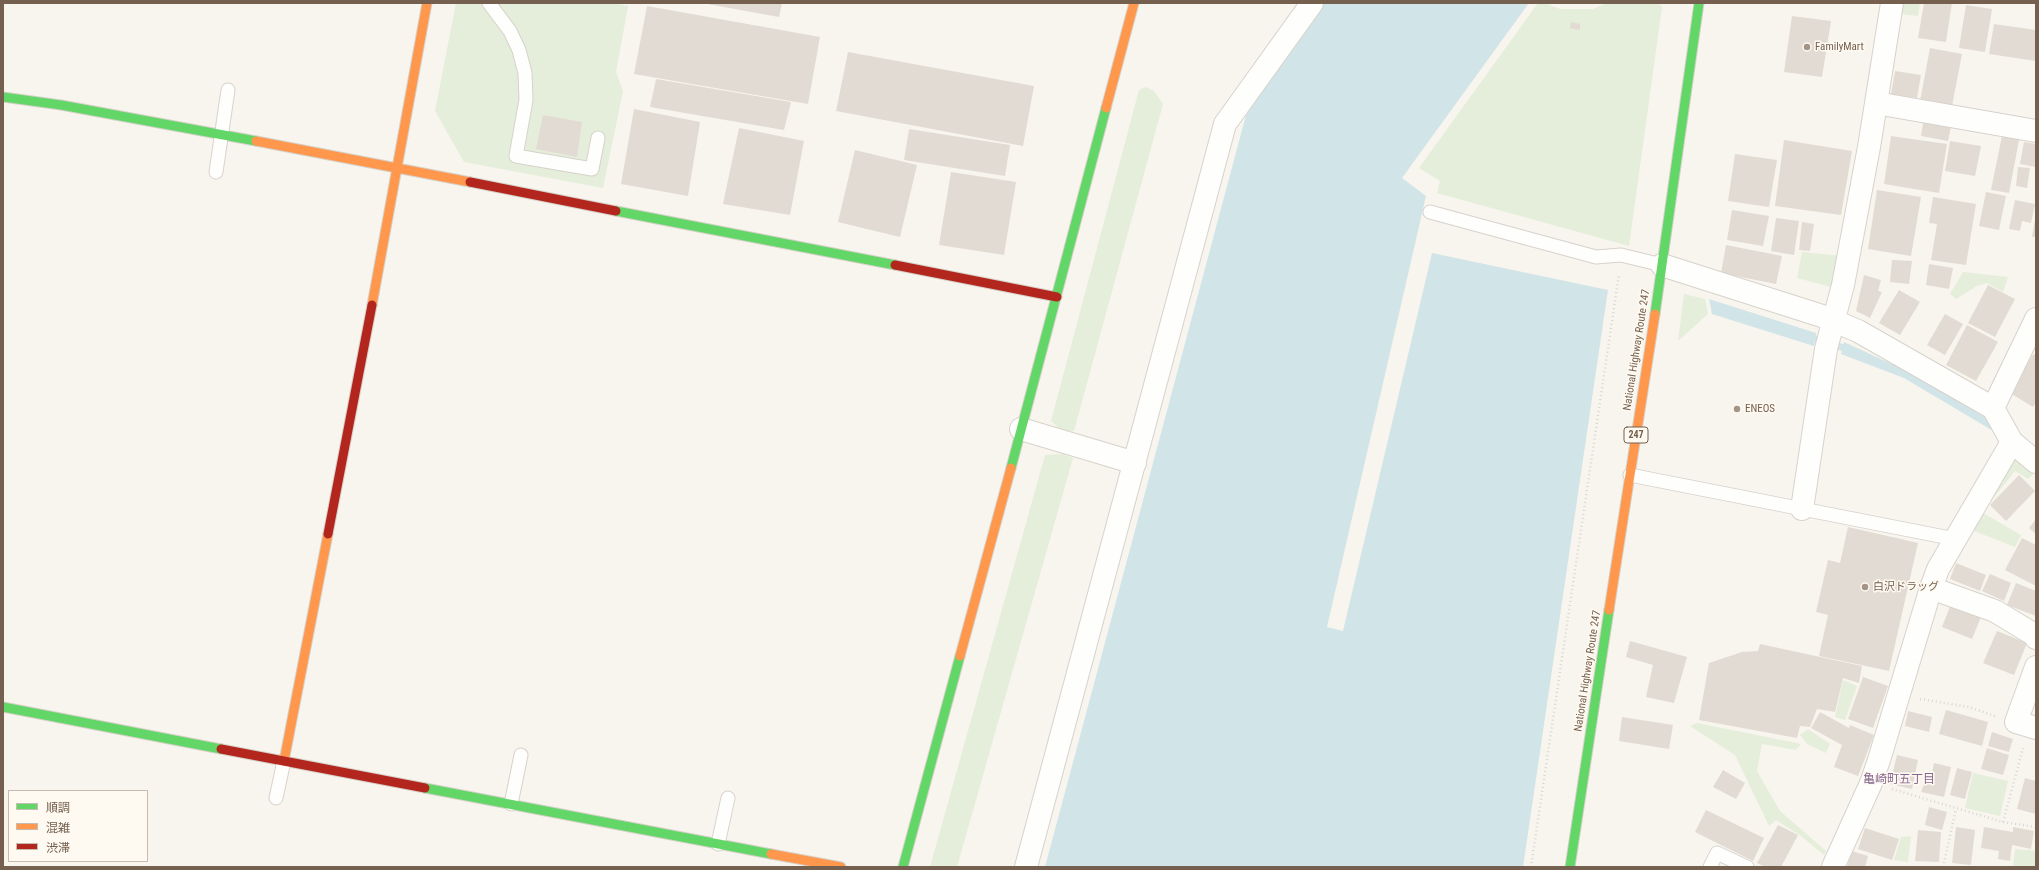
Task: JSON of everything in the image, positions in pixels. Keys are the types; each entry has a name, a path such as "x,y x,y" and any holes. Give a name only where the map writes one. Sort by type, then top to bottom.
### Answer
{"main road":[{"path":"284,761 398,168 428,3"},
{"path":"903,867 1057,296 1134,3"},
{"name":"National Highway Route 247","path":"1570,867 1662,265 1699,3"},
{"path":"3,97 61,105 398,168 1057,296"},
{"path":"3,707 841,867"}],"street":[{"path":"1026,867 1225,124 1312,3"},
{"path":"1802,509 1830,332 1843,285 1876,103 1892,3"},
{"path":"1876,103 2036,131"},
{"path":"1662,265 1830,332 1872,338 1993,408 2012,442 2036,462"},
{"path":"1993,408 2036,319"},
{"path":"1021,429 1135,462"},
{"path":"1833,867 1871,783 1938,569 1954,539 2012,442"},
{"path":"1931,588 1995,611 2033,634 2036,638"},
{"path":"2027,725 2036,668"}],"lane":[{"path":"489,3 510,30 519,50 525,73 526,100 516,156 592,169 598,138"},
{"path":"216,172 223,135 228,90"},
{"path":"1430,212 1596,257 1622,255 1662,265"},
{"path":"1630,475 1954,539"},
{"path":"511,804 521,755"},
{"path":"276,798 284,761"},
{"path":"718,844 728,798"},
{"path":"1710,867 1717,853 1747,867"}],"path":[{"path":"1531,867 1622,255"},
{"path":"1899,693 1936,703 1969,707 2027,725 2003,822"},
{"path":"1871,783 2003,822 2036,827"},
{"path":"1943,867 1956,809"}],"green space":[{"path":"456,3 612,3 628,6 616,72 623,91 603,188 464,162 435,111"},
{"path":"1538,3 1545,3 1560,9 1593,9 1607,3 1659,3 1662,7 1629,246 1437,193 1440,181 1419,168"},
{"path":"1901,3 1920,3 1918,16 1899,14"},
{"path":"1146,87 1154,91 1163,104 1074,431 1062,431 1051,421 1139,90"},
{"path":"1802,252 1842,256 1835,288 1797,278"},
{"path":"1963,272 2008,277 2003,292 1987,283 1977,286 1956,299 1950,294"},
{"path":"1684,294 1705,299 1708,314 1678,341"},
{"path":"1062,454 1073,458 957,867 930,867 1045,455"},
{"path":"2013,457 2036,472 2028,479 2015,471 1987,506"},
{"path":"1978,510 2021,535 2015,547 1969,529"},
{"path":"1843,680 1857,686 1845,720 1835,717"},
{"path":"1697,723 1801,744 1796,750 1762,744 1757,771 1780,811 1826,851 1824,855 1801,836 1776,820 1769,826 1735,755 1690,726"},
{"path":"1808,729 1830,744 1826,753 1807,744 1800,735"},
{"path":"1973,773 2008,781 2000,816 1965,808"},
{"path":"1911,836 1908,862 1894,860 1901,837"},
{"path":"2015,849 2036,851 2036,867 2013,867"}],"shaded area":[{"path":"1324,3 1529,3 1402,178 1426,196 1327,627 1343,631 1432,253 1608,290 1523,867 1045,867 1246,115"},
{"path":"1709,299 1816,333 1814,346 1712,314"},
{"path":"1844,342 1909,372 1991,421 1995,432 1904,378 1841,354"}],"building":[{"path":"702,3 782,3 779,17"},
{"path":"1924,3 1952,3 1946,42 1918,38"},
{"path":"1966,5 1992,9 1985,52 1959,48"},
{"path":"647,6 820,37 808,104 634,74"},
{"name":"FamilyMart","path":"1792,16 1831,21 1822,77 1784,72"},
{"path":"1571,22 1580,24 1580,30 1570,28"},
{"path":"1994,24 2036,30 2036,61 1989,54"},
{"path":"1930,48 1962,54 1952,106 1920,101"},
{"path":"848,52 1034,86 1023,146 836,111"},
{"path":"1895,71 1921,75 1917,98 1891,94"},
{"path":"656,79 791,102 784,130 650,107"},
{"path":"634,109 700,122 688,196 621,184"},
{"path":"543,115 582,122 577,157 536,149"},
{"path":"1924,117 1952,122 1948,141 1921,136"},
{"path":"739,128 804,141 790,215 723,204"},
{"path":"909,129 1010,145 1005,176 904,160"},
{"path":"2003,131 2020,135 2009,193 1991,190"},
{"path":"1891,136 1947,144 1939,193 1884,184"},
{"path":"1784,140 1852,151 1841,215 1775,206"},
{"path":"1950,141 1981,146 1975,176 1945,171"},
{"path":"2024,142 2036,144 2036,167 2020,164"},
{"path":"855,150 917,165 900,237 838,222"},
{"path":"1735,154 1777,160 1769,207 1728,201"},
{"path":"2018,167 2030,168 2027,188 2016,186"},
{"path":"951,172 1016,182 1004,255 939,245"},
{"path":"1877,190 1921,197 1911,256 1868,249"},
{"path":"1986,192 2006,196 1999,230 1979,226"},
{"path":"1933,197 1976,204 1966,265 1931,260 1937,224 1929,223"},
{"path":"2015,200 2035,204 2031,223 2022,221 2020,231 2009,229"},
{"path":"1732,210 1769,216 1763,246 1727,240"},
{"path":"1776,218 1799,221 1794,255 1771,251"},
{"path":"2035,219 2036,237 2032,237"},
{"path":"1802,222 1814,224 1810,251 1799,250"},
{"path":"1726,245 1782,256 1776,284 1721,273"},
{"path":"1892,260 1912,261 1909,284 1890,282"},
{"path":"1929,264 1953,268 1949,289 1926,285"},
{"path":"1864,275 1881,280 1878,291 1882,292 1870,318 1856,311"},
{"path":"1988,285 2015,299 1995,337 1968,323"},
{"path":"1899,290 1920,302 1900,335 1879,323"},
{"path":"1945,314 1963,324 1945,355 1927,345"},
{"path":"1967,325 1998,342 1976,381 1946,365"},
{"path":"2033,354 2036,355 2036,402 2033,407 2010,393"},
{"path":"2019,475 2035,491 2006,521 1990,505"},
{"path":"2036,519 2036,534 2029,528"},
{"name":"白沢ドラッグ","path":"1848,527 1918,543 1889,671 1819,656 1828,615 1816,612 1828,560 1840,563"},
{"path":"2022,538 2036,545 2036,586 2005,570"},
{"path":"1956,563 1986,575 1980,591 1950,579"},
{"path":"1990,574 2011,583 2004,601 1982,591"},
{"path":"2016,583 2036,591 2036,616 2007,605"},
{"path":"1951,604 1981,617 1972,639 1942,627"},
{"path":"1997,631 2027,643 2014,675 1983,663"},
{"path":"1630,641 1687,657 1674,703 1646,697 1653,665 1626,657"},
{"path":"1760,644 1862,666 1859,683 1843,678 1835,712 1817,709 1810,727 1800,726 1797,738 1699,720 1709,663 1742,652 1758,651"},
{"path":"1863,677 1888,686 1873,728 1848,719"},
{"path":"1946,710 1988,722 1982,746 1939,734"},
{"path":"1908,711 1932,717 1929,732 1905,726"},
{"path":"1820,712 1849,728 1850,725 1874,735 1858,776 1834,767 1842,745 1811,728"},
{"path":"1622,717 1673,725 1669,749 1619,741"},
{"path":"1992,732 2013,739 2009,752 1988,746"},
{"path":"1987,748 2009,755 2003,775 1981,769"},
{"path":"1897,755 1918,760 1912,789 1890,784"},
{"path":"1934,763 1951,767 1944,797 1921,792 1926,778 1931,779"},
{"path":"1957,768 1972,772 1965,799 1950,795"},
{"path":"1723,770 1745,783 1736,799 1713,787"},
{"path":"2025,778 2036,781 2036,814 2017,809"},
{"path":"1929,807 1947,812 1942,830 1925,825"},
{"path":"1706,810 1764,838 1753,861 1695,832"},
{"path":"1778,825 1798,835 1781,867 1765,867 1757,863"},
{"path":"1956,827 1975,830 1971,865 1952,863"},
{"path":"1984,827 2013,832 2013,827 2034,831 2031,849 2012,845 2010,861 1998,859 1999,851 1981,848"},
{"path":"1865,828 1899,839 1892,860 1858,849"},
{"path":"1918,830 1941,832 1939,862 1915,861"},
{"path":"1852,851 1868,856 1865,867 1847,867"}],"waterway":[{"path":"1807,336 1850,350"}],"traffic: fast":[{"path":"1655,314 1699,3"},
{"path":"3,97 61,105 256,141"},
{"path":"1011,468 1106,108"},
{"path":"616,211 895,265"},
{"path":"1570,867 1609,610"},
{"path":"903,867 960,656"},
{"path":"3,707 221,749"},
{"path":"425,788 771,854"}],"traffic: slow":[{"path":"372,305 427,3"},
{"path":"1106,108 1134,3"},
{"path":"256,141 470,182"},
{"path":"1609,610 1655,314"},
{"path":"960,656 1011,468"},
{"path":"284,761 328,534"},
{"path":"771,854 841,867"}],"traffic: jam":[{"path":"470,182 616,211"},
{"path":"895,265 1057,297"},
{"path":"328,534 372,305"},
{"path":"221,749 425,788"}],"place":[{"name":"FamilyMart","path":"1807,47"},
{"name":"ENEOS","path":"1737,409"},
{"name":"白沢ドラッグ","path":"1865,587"}],"district":[{"name":"亀崎町五丁目","path":"1899,780"}]}
